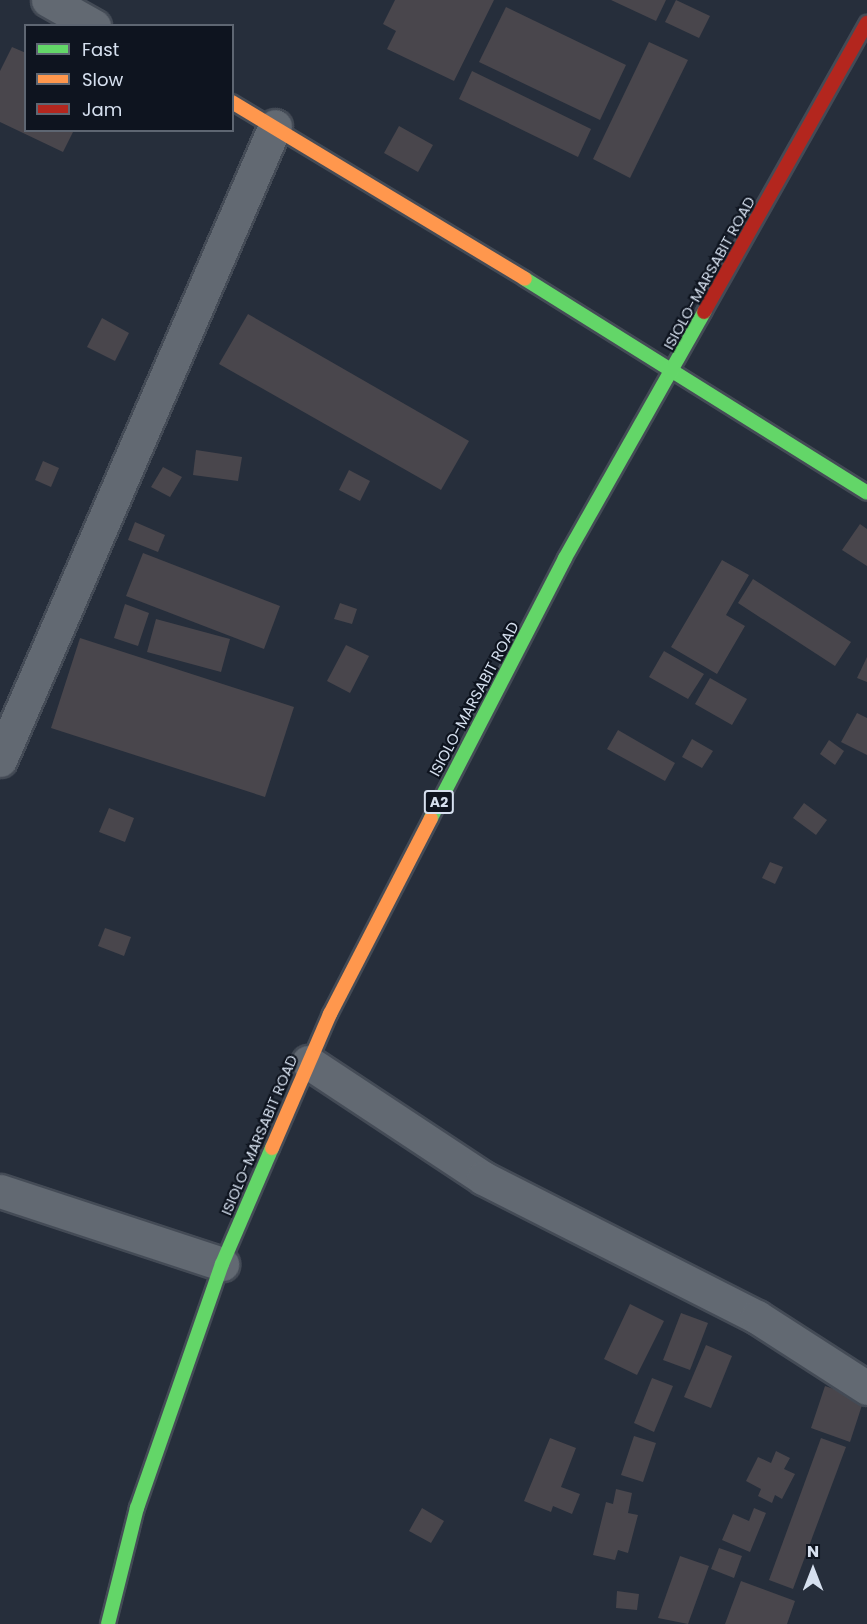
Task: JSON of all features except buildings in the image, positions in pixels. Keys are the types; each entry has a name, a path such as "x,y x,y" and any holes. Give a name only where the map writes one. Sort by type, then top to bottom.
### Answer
{"main road":[{"name":"ISIOLO-MARSABIT ROAD","path":"108,1624 137,1508 222,1264 308,1062 376,918 565,558 674,369 867,23"},
{"path":"234,103 674,369 867,493"}],"street":[{"path":"48,0 90,24"},
{"path":"0,760 275,126"},
{"path":"308,1062 483,1178 757,1317 867,1388"},
{"path":"0,1191 222,1264"}],"traffic: fast":[{"path":"525,279 867,493"},
{"path":"431,818 565,558 704,312"},
{"path":"108,1624 137,1508 222,1264 272,1148"}],"traffic: slow":[{"path":"234,103 525,279"},
{"path":"272,1148 330,1014 431,818"}],"traffic: jam":[{"path":"704,312 867,23"}]}
